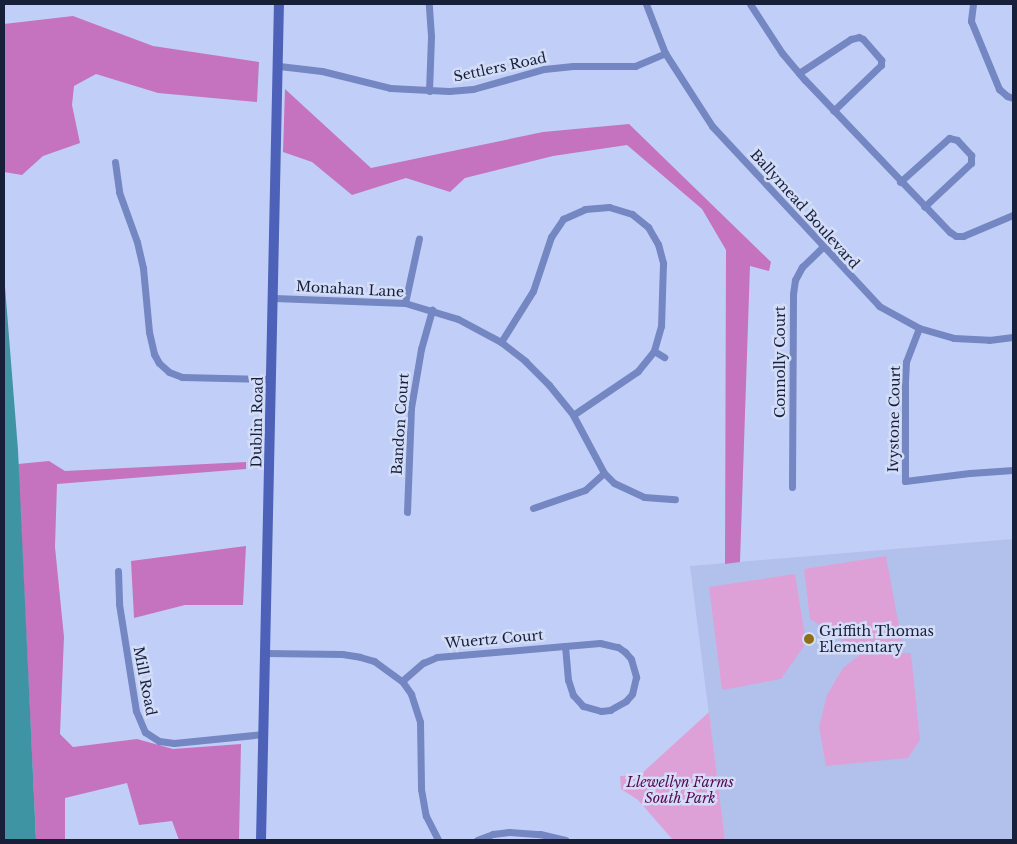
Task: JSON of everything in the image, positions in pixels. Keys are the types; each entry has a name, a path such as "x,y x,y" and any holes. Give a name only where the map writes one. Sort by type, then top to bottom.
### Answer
{"main road":[{"name":"Dublin Road","path":"261,840 279,4"}],"street":[{"path":"428,91 431,36 429,4"},
{"name":"Ballymead Boulevard","path":"646,4 666,53 712,126 879,306 919,328 969,340 1013,337"},
{"path":"750,4 782,53 799,73 924,207 956,236 963,236 1013,214"},
{"path":"973,4 971,21 999,89 1007,96 1013,98"},
{"path":"799,73 851,39 859,37 863,39 880,60 881,66 833,111"},
{"name":"Settlers Road","path":"279,66 322,71 390,88 428,91 473,89 544,70 573,66 635,66 666,53"},
{"path":"900,182 949,138 957,140 971,155 972,163 924,207"},
{"path":"114,162 117,182 137,242 143,268 149,332 154,354 159,362 169,372 188,378 271,379"},
{"path":"501,342 533,291 555,228 563,219 573,213 591,208 609,207 625,211 641,220 654,236 662,254 663,308 661,326 654,350 638,371 573,415"},
{"path":"405,303 419,238"},
{"name":"Connolly Court","path":"792,487 793,294 795,280 802,267 823,247"},
{"name":"Monahan Lane","path":"274,298 405,303 432,310 458,320 501,342 525,361 549,385 573,415 604,473 614,483 637,495 675,499"},
{"name":"Bandon Court","path":"407,512 411,408 421,349 432,310"},
{"name":"Ivystone Court","path":"919,328 906,362 905,481 970,472 1013,470"},
{"path":"654,350 664,357"},
{"path":"533,508 585,490 604,473"},
{"name":"Mill Road","path":"118,570 119,604 133,691 138,720 145,732 158,741 174,743 264,734"},
{"name":"Wuertz Court","path":"402,681 423,664 437,657 566,646 609,644 625,652 631,659 636,676 632,694 626,701 610,710 592,710 578,701 568,680 566,646"},
{"path":"266,653 342,654 360,657 374,661 402,681 411,694 420,722 421,789 426,816 438,840"},
{"path":"477,840 492,834 517,832 540,834 565,840"}],"shaded area":[{"path":"73,16 153,46 259,62 257,102 158,93 96,74 74,86 72,105 80,143 43,156 22,175 4,172 4,24"},
{"path":"285,89 371,168 543,132 629,124 771,262 769,271 750,266 740,562 725,564 726,250 702,209 627,145 553,156 465,178 450,192 406,178 352,195 312,162 283,152"},
{"path":"4,274 18,450 36,840 4,840"},
{"path":"49,461 65,471 246,462 246,469 57,484 55,547 64,637 60,734 73,747 137,739 173,749 241,744 239,840 179,840 172,821 139,825 127,783 65,798 65,840 36,840 18,464"},
{"name":"Griffith Thomas Elementary","path":"1013,539 1013,840 725,840 690,566"},
{"path":"246,546 243,605 185,605 134,618 131,561"}],"green space":[{"path":"886,556 902,643 849,645 810,619 804,569"},
{"path":"795,574 806,643 781,679 722,690 709,587"},
{"path":"862,653 911,653 920,740 908,758 826,766 819,727 827,695 843,668"},
{"name":"Llewellyn Farms South Park","path":"709,712 725,840 673,840 638,800 621,789 620,776 640,775"}],"place":[{"name":"Griffith Thomas Elementary","path":"809,639"}]}
